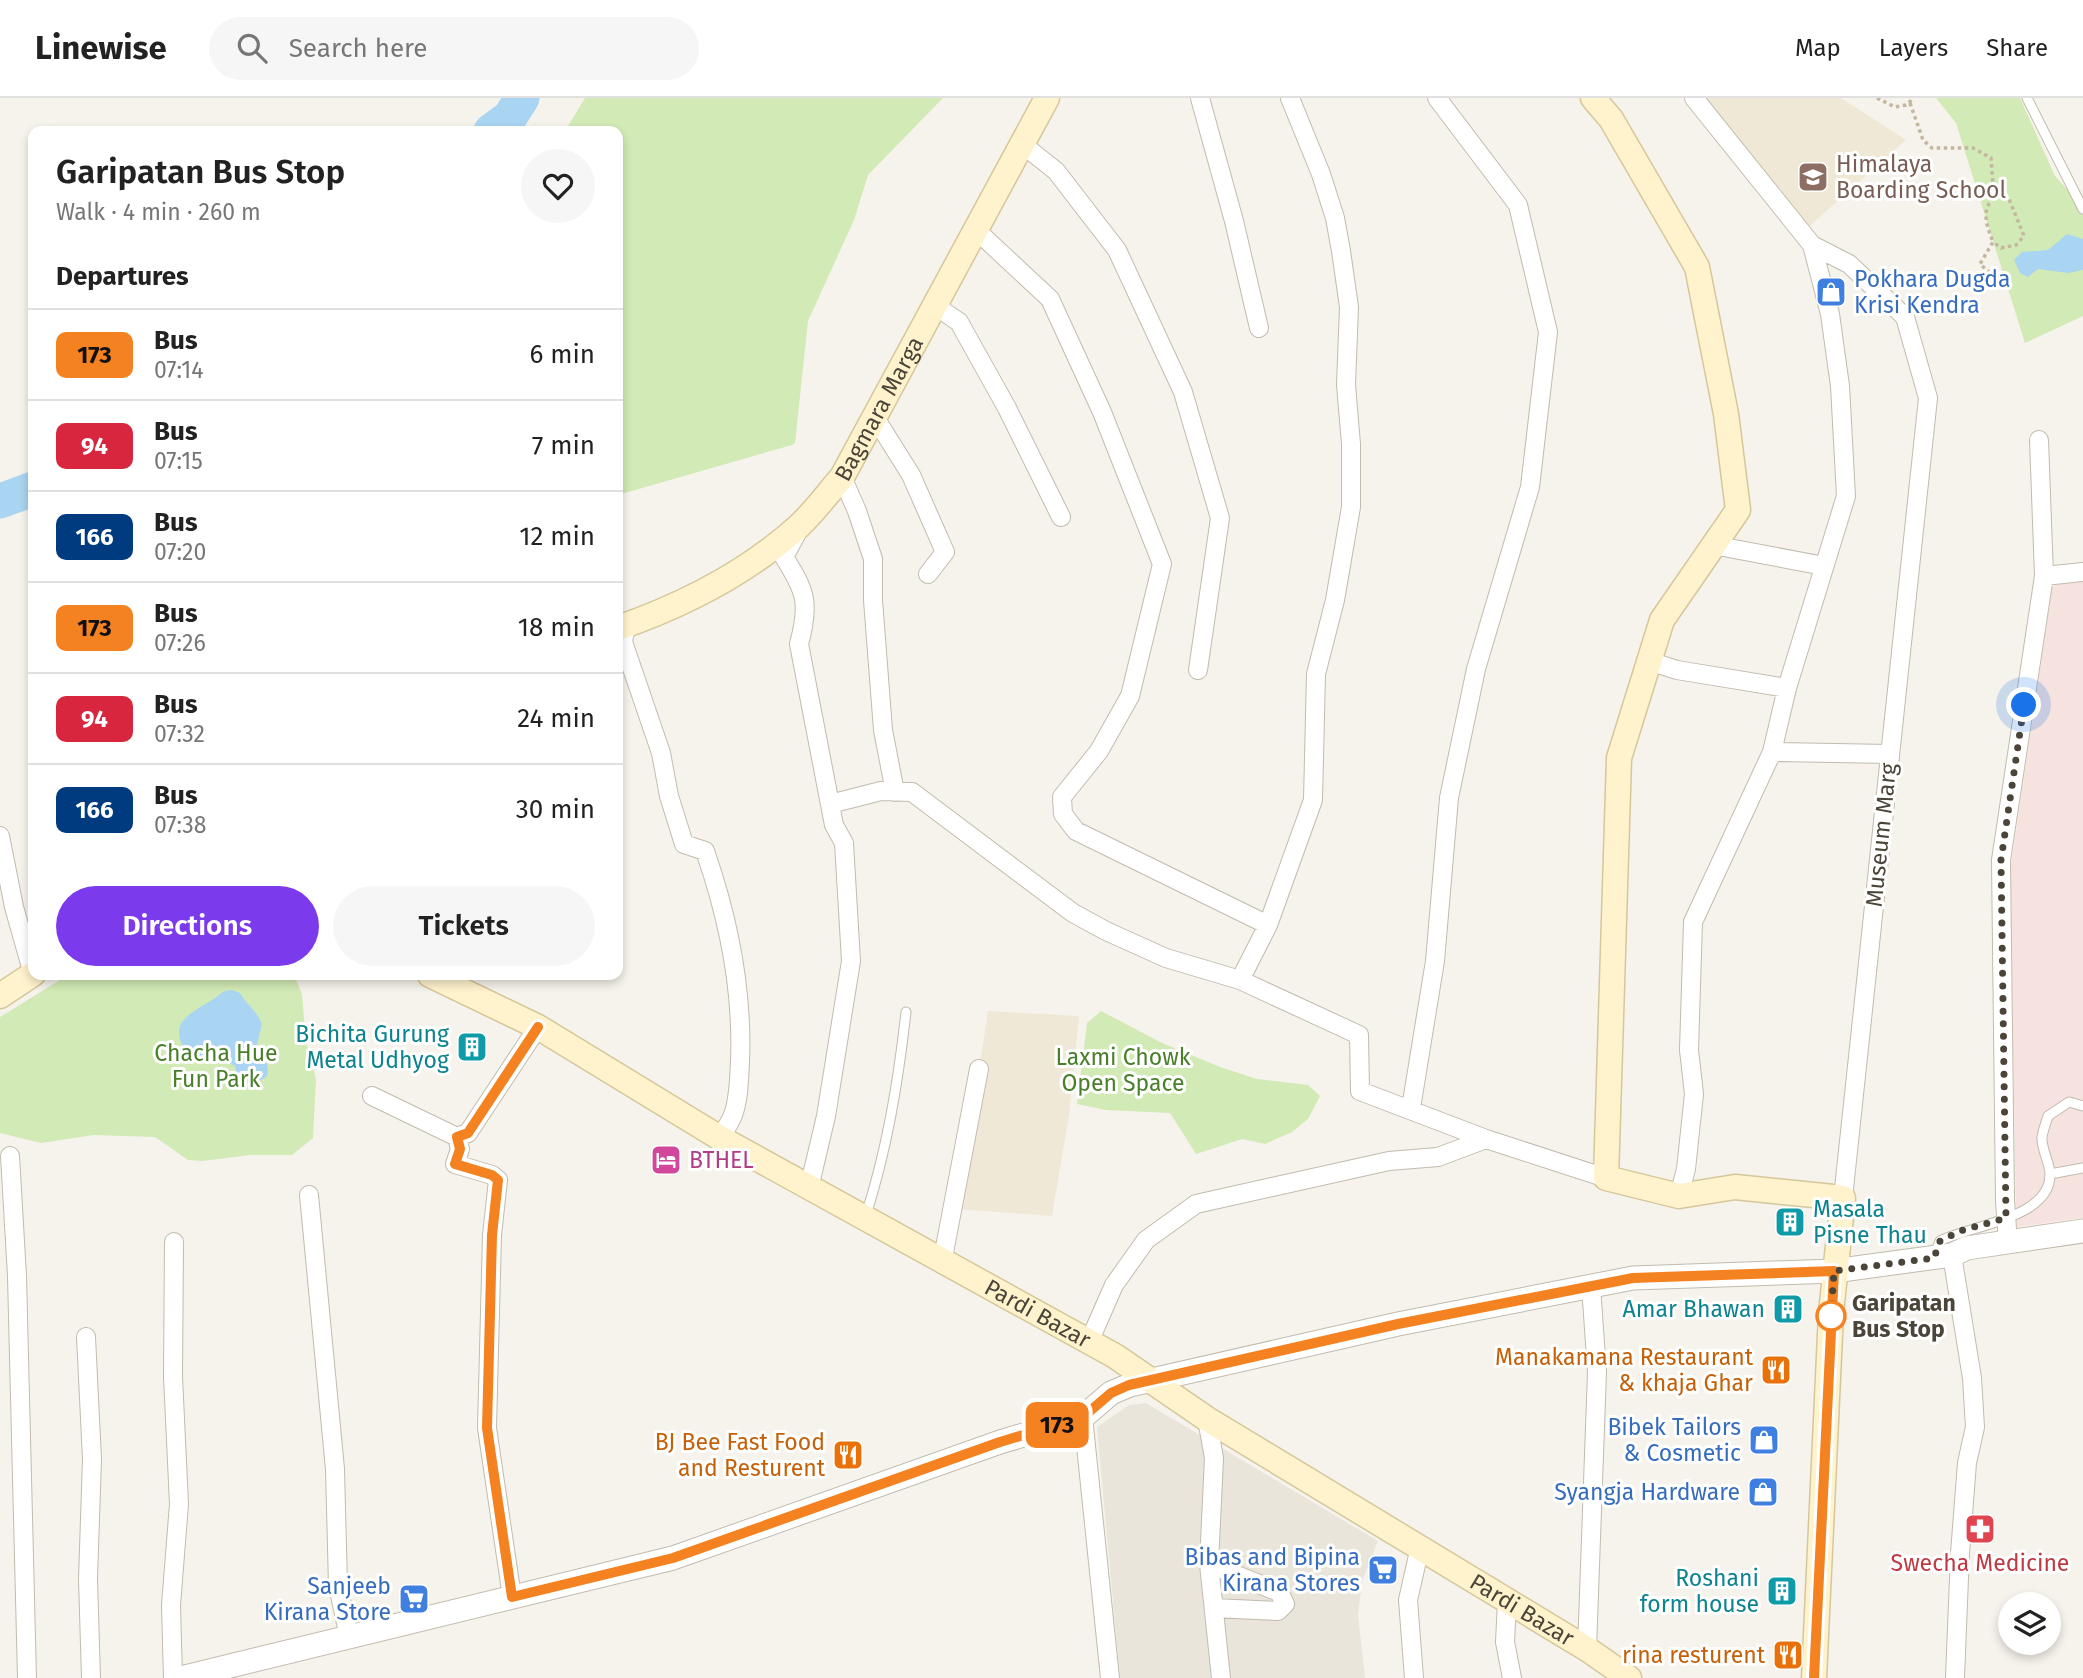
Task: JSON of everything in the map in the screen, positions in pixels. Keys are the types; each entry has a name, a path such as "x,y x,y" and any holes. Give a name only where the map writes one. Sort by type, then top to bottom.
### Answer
{"main road":[{"name":"Bagmara Marga","path":"623,626 724,582 764,555 802,524 842,477 1047,98"},
{"path":"1593,98 1611,119 1697,267 1726,414 1738,510 1662,620 1619,758 1606,1178 1679,1196 1735,1187 1843,1198 1834,1271 1814,1678"},
{"path":"0,996 28,977"},
{"name":"Pardi Bazar","path":"440,980 538,1027 720,1138 1089,1342 1207,1419 1587,1648 1629,1678"}],"street":[{"path":"1200,98 1234,220 1259,328"},
{"path":"1240,980 1268,925 1313,800 1316,674 1335,600 1351,507 1351,444 1346,384 1349,307 1341,251 1335,218 1321,174 1290,98"},
{"path":"1411,1108 1435,961 1449,798 1476,669 1531,487 1548,332 1518,205 1437,98"},
{"path":"1679,1196 1686,1169 1694,1094 1689,1051 1693,922 1772,752 1787,688 1846,496 1840,386 1830,314 1812,244 1694,98"},
{"path":"1022,144 1056,171 1117,250 1183,392 1220,518 1198,670"},
{"path":"975,229 1050,299 1102,412 1161,564 1130,696 1099,751 1062,797 1063,814 1076,831 1268,925"},
{"name":"Museum Marg","path":"1812,244 1849,264 1905,317 1928,398 1843,1198"},
{"path":"934,305 959,322 1007,408 1061,517"},
{"path":"874,416 911,475 945,552 928,574"},
{"path":"2008,1243 2001,860 2044,576 2039,440"},
{"path":"842,477 858,510 873,559 873,600 883,730 895,792"},
{"path":"802,524 784,557 803,587 806,619 799,644 834,825 844,844 851,961 825,1116 809,1188"},
{"path":"1713,545 1824,566"},
{"path":"2044,576 2083,572"},
{"path":"623,642 661,753 684,844 705,851 720,893 737,974 741,1030 739,1082 733,1116 720,1138"},
{"path":"1649,661 1677,670 1787,688"},
{"path":"1772,752 1890,754"},
{"path":"830,804 881,791 912,792 1073,912 1106,931 1166,958 1240,980 1359,1035 1360,1091 1411,1108 1486,1139 1606,1178"},
{"path":"0,836 14,907 28,956"},
{"path":"372,1097 457,1137 468,1133 538,1027"},
{"path":"942,1263 979,1069"},
{"path":"457,1137 460,1149 455,1164 492,1175 498,1180 492,1235 487,1428 512,1597"},
{"path":"1089,1342 1114,1285 1146,1240 1196,1204 1389,1161 1438,1157 1486,1139"},
{"path":"10,1156 18,1276 27,1678"},
{"path":"309,1195 335,1469 338,1586 349,1637"},
{"path":"181,1678 673,1558 1000,1442 1083,1417 1111,1393 1149,1380 1398,1324 1633,1278 1834,1271 1943,1257 1967,1248 2083,1231"},
{"path":"173,1678 171,1605 179,1504 173,1377 174,1242"},
{"path":"1943,1257 1972,1378 1975,1427 1967,1463 1955,1678"},
{"path":"1587,1648 1597,1372 1591,1286"},
{"path":"86,1337 92,1459 88,1579 91,1678"},
{"path":"1083,1417 1110,1678"},
{"path":"1207,1419 1214,1458 1209,1564 1221,1678"},
{"path":"1414,1678 1408,1600 1420,1547"},
{"path":"1209,1564 1279,1592 1285,1604 1279,1611 1214,1608"},
{"path":"1507,1602 1504,1642 1512,1678"}],"lane":[{"path":"2027,98 2083,209"},
{"path":"865,1219 880,1173 897,1093 906,1012"},
{"path":"1943,1257 1940,1241 1960,1231 2032,1208 2047,1193 2050,1174 2042,1139 2048,1116 2069,1102 2083,1105"},
{"path":"2050,1174 2083,1168"}],"path":[{"path":"1877,98 1889,107 1910,103 1914,98"},
{"path":"1910,103 1923,140 1932,148 1973,148 1991,158 1994,198"},
{"path":"1997,195 2009,199 2024,236 2016,245 2008,247 2001,248 1993,242 1984,214 1997,195"},
{"path":"1990,273 1980,264 1993,242"}],"shaded area":[{"name":"Himalaya Boarding School","path":"1698,98 1841,98 1906,140 1804,231"},
{"path":"2083,579 2083,1218 2016,1227 2010,873 2052,588 2059,582"},
{"path":"988,1011 1079,1016 1069,1115 1052,1216 958,1209"},
{"path":"1146,1403 1378,1541 1362,1581 1358,1615 1365,1678 1120,1678 1097,1427 1129,1405"}],"green space":[{"path":"585,98 943,98 868,175 854,220 808,321 795,443 623,494 623,126 568,126"},
{"path":"1936,98 2020,98 2055,176 2083,207 2083,316 2025,343 1956,123"},
{"name":"Chacha Hue Fun Park","path":"60,980 296,980 302,994 306,1042 316,1079 313,1138 292,1155 250,1155 202,1161 188,1160 155,1137 94,1135 41,1143 0,1133 0,1017"},
{"name":"Laxmi Chowk Open Space","path":"1101,1011 1162,1043 1220,1067 1257,1079 1308,1085 1320,1096 1308,1119 1292,1132 1265,1144 1242,1139 1196,1154 1170,1113 1106,1110 1077,1104 1087,1023"}],"water":[{"path":"2067,234 2083,239 2083,270 2068,273 2038,269 2028,277 2020,273 2014,260 2022,252 2048,250"},
{"path":"231,990 240,993 262,1024 256,1049 266,1061 268,1072 267,1076 260,1080 250,1082 238,1078 235,1066 219,1058 211,1062 188,1055 179,1036 182,1022 187,1016 223,992"}],"waterway":[{"path":"498,126 510,117 522,98"},
{"path":"0,501 28,491"}],"bus line":[{"name":"173","path":"538,1027 468,1133 457,1137 460,1149 455,1164 492,1175 498,1180 492,1235 487,1428 512,1597 622,1573 673,1558 1000,1442 1083,1417 1111,1393 1129,1385 1398,1324 1633,1278 1834,1271 1825,1497 1814,1678"}],"place":[{"name":"Himalaya Boarding School","path":"1813,177"},
{"name":"Pokhara Dugda Krisi Kendra","path":"1831,292"},
{"name":"Bichita Gurung Metal Udhyog","path":"472,1047"},
{"name":"BTHEL","path":"666,1160"},
{"name":"Masala Pisne Thau","path":"1790,1222"},
{"name":"Amar Bhawan","path":"1788,1309"},
{"name":"Garipatan Bus Stop","path":"1831,1316"},
{"name":"Manakamana Restaurant & khaja Ghar","path":"1776,1370"},
{"name":"Bibek Tailors & Cosmetic","path":"1764,1440"},
{"name":"BJ Bee Fast Food and Resturent","path":"848,1455"},
{"name":"Syangja Hardware","path":"1763,1492"},
{"name":"Swecha Medicine","path":"1980,1529"},
{"name":"Bibas and Bipina Kirana Stores","path":"1383,1570"},
{"name":"Roshani form house","path":"1782,1591"},
{"name":"Sanjeeb Kirana Store","path":"414,1599"},
{"name":"rina resturent","path":"1788,1655"}],"route":[{"path":"1831,1316 1834,1271 1934,1258 1940,1241 1960,1231 2006,1218 2001,860 2024,705"}]}
